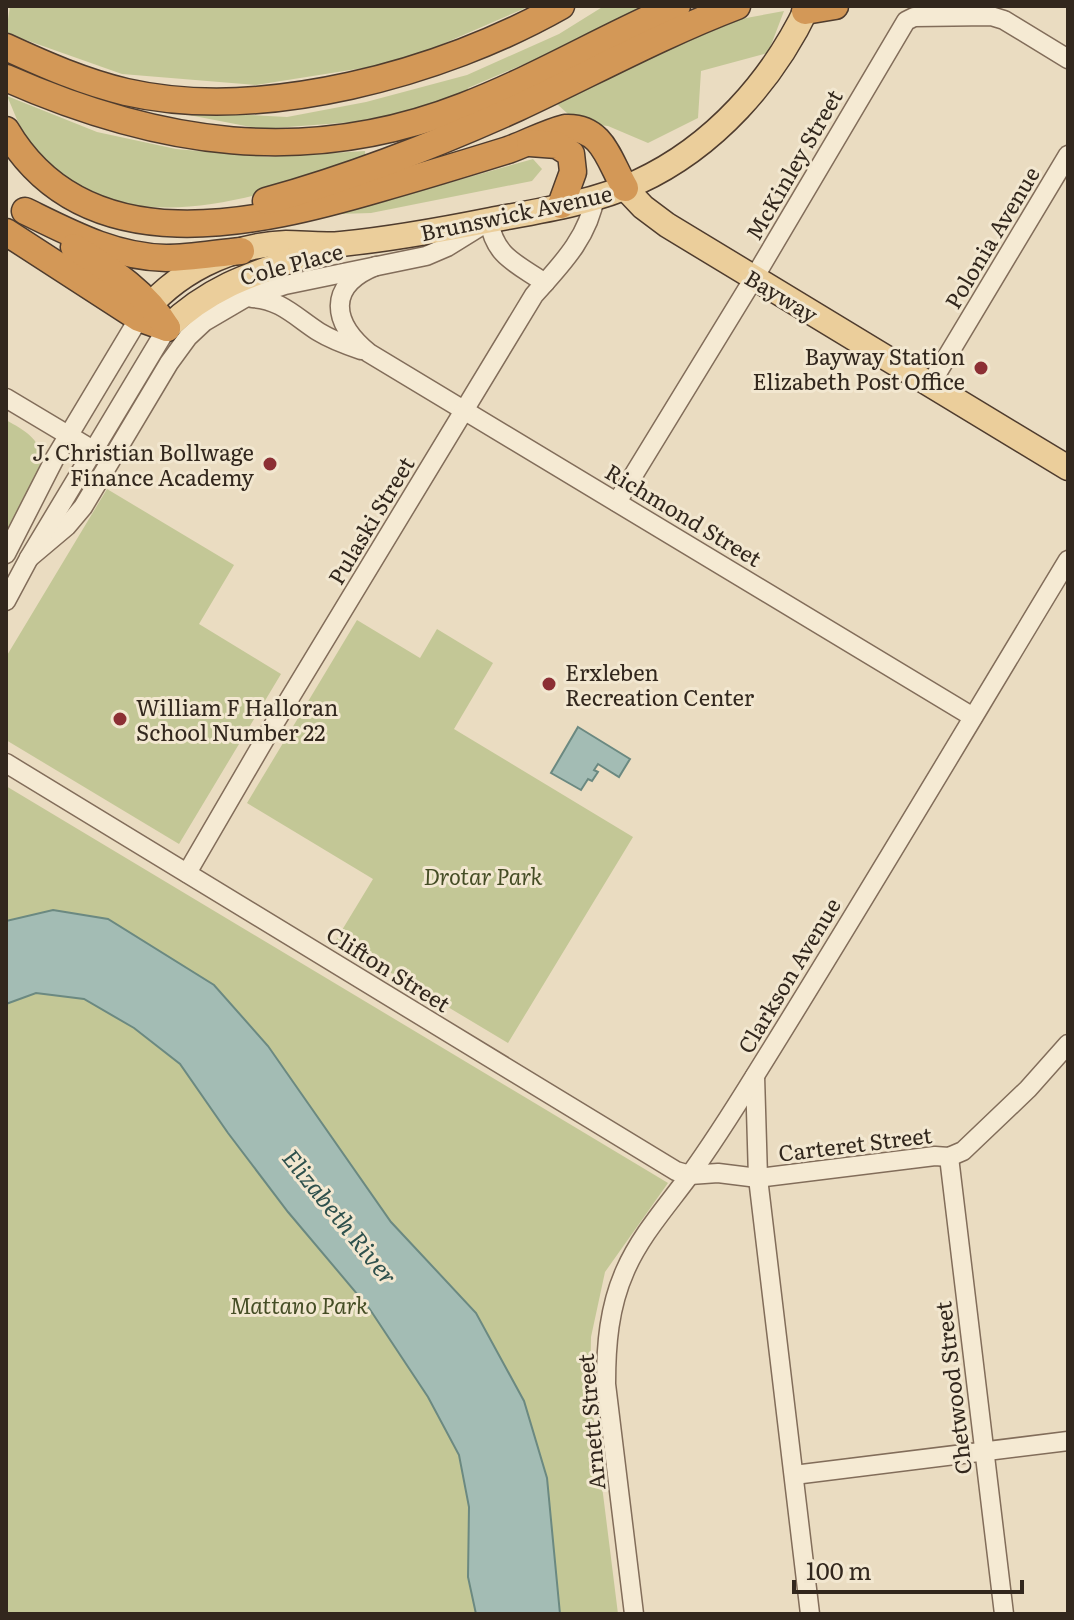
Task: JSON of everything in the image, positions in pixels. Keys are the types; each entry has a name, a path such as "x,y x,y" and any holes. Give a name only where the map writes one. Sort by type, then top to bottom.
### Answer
{"highway":[{"path":"6,47 58,70 127,92 180,100 236,100 303,93 398,73 472,48 561,6"},
{"path":"6,78 82,110 154,130 227,140 326,139 399,127 464,106 516,85 677,6"},
{"path":"136,218 240,208 375,167 469,129 651,42 737,6"},
{"path":"806,9 835,6"},
{"path":"6,130 31,164 70,195 103,211 192,225 281,214 333,203 530,143 565,128 587,131 604,146 625,188"},
{"path":"530,143 557,145 571,154 573,172 561,205"},
{"path":"15,203 79,238 131,254 175,258 241,251"},
{"path":"15,203 53,235 122,279 145,311"},
{"path":"6,232 145,311 167,328"}],"main road":[{"name":"Brunswick Avenue","path":"145,311 194,269 241,251 283,243 335,245 489,221 625,188 670,165 726,121 779,59 806,9"},
{"name":"Bayway","path":"625,188 667,225 1068,468"},
{"name":"Brunswick Avenue","path":"167,328 192,305 220,287 335,245"}],"street":[{"name":"McKinley Street","path":"617,502 754,278 900,27 914,17 991,16 1004,20 1068,59"},
{"name":"Polonia Avenue","path":"930,385 1068,155"},
{"name":"Pulaski Street","path":"187,873 534,295 560,269 584,232 595,196"},
{"path":"489,221 493,240 500,251 545,283"},
{"name":"Cole Place","path":"29,558 74,519 182,344 204,322 245,298 299,281 436,252 489,221"},
{"name":"Richmond Street","path":"369,353 345,328 340,303 350,281 376,266"},
{"name":"Richmond Street","path":"245,298 273,301 328,337 369,353 973,717"},
{"name":"Brunswick Avenue","path":"68,435 145,311"},
{"name":"Brunswick Avenue","path":"93,450 167,328"},
{"path":"6,398 93,450"},
{"path":"6,554 68,435"},
{"name":"Cole Place","path":"6,601 93,450"},
{"name":"Clarkson Avenue","path":"810,1614 758,1178 755,1076 1068,560"},
{"name":"Clifton Street","path":"6,763 676,1171 690,1175 718,1173 758,1178"},
{"name":"Carteret Street","path":"758,1178 935,1156 949,1157 963,1151 1028,1089 1068,1044"},
{"name":"Carteret Street","path":"1028,1089 1068,1064"},
{"name":"Arnett Street","path":"634,1614 606,1384 606,1350 615,1298 626,1269 648,1231 690,1175 755,1076"},
{"name":"Chetwood Street","path":"949,1157 1004,1614"},
{"path":"794,1475 1068,1441"}],"green space":[{"path":"10,6 530,6 401,62 256,85 122,74 6,33"},
{"path":"604,6 660,6 468,88 469,93 434,106 354,122 261,129 163,110 287,117 366,102 467,75 559,34"},
{"path":"784,11 768,53 701,71 698,118 648,143 608,126 578,123 557,104 651,57 741,19"},
{"path":"7,96 97,132 176,149 269,157 365,151 366,162 231,201 185,207 141,206 99,195 60,172 25,135"},
{"path":"533,159 542,169 532,181 371,213 339,214"},
{"path":"6,420 37,443 41,458 40,467 6,533"},
{"path":"107,489 234,565 199,624 281,674 179,844 6,740 6,657"},
{"name":"Drotar Park","path":"357,620 420,658 437,629 493,663 454,729 633,837 508,1043 336,940 373,879 247,803"},
{"name":"Mattano Park","path":"6,786 668,1183 605,1272 591,1337 590,1390 618,1614 6,1614"}],"water":[{"path":"578,727 630,759 619,777 598,764 594,770 598,772 592,781 588,779 581,790 551,773"},
{"name":"Elizabeth River","path":"53,910 108,919 214,985 268,1046 391,1222 476,1313 524,1401 547,1478 560,1614 476,1614 468,1577 469,1507 459,1455 428,1397 369,1308 288,1212 180,1064 134,1028 84,999 36,993 6,1004 6,921"}],"place":[{"name":"Bayway Station Elizabeth Post Office","path":"981,368"},
{"name":"J. Christian Bollwage Finance Academy","path":"270,464"},
{"name":"Erxleben Recreation Center","path":"549,684"},
{"name":"William F Halloran School Number 22","path":"120,719"}]}
